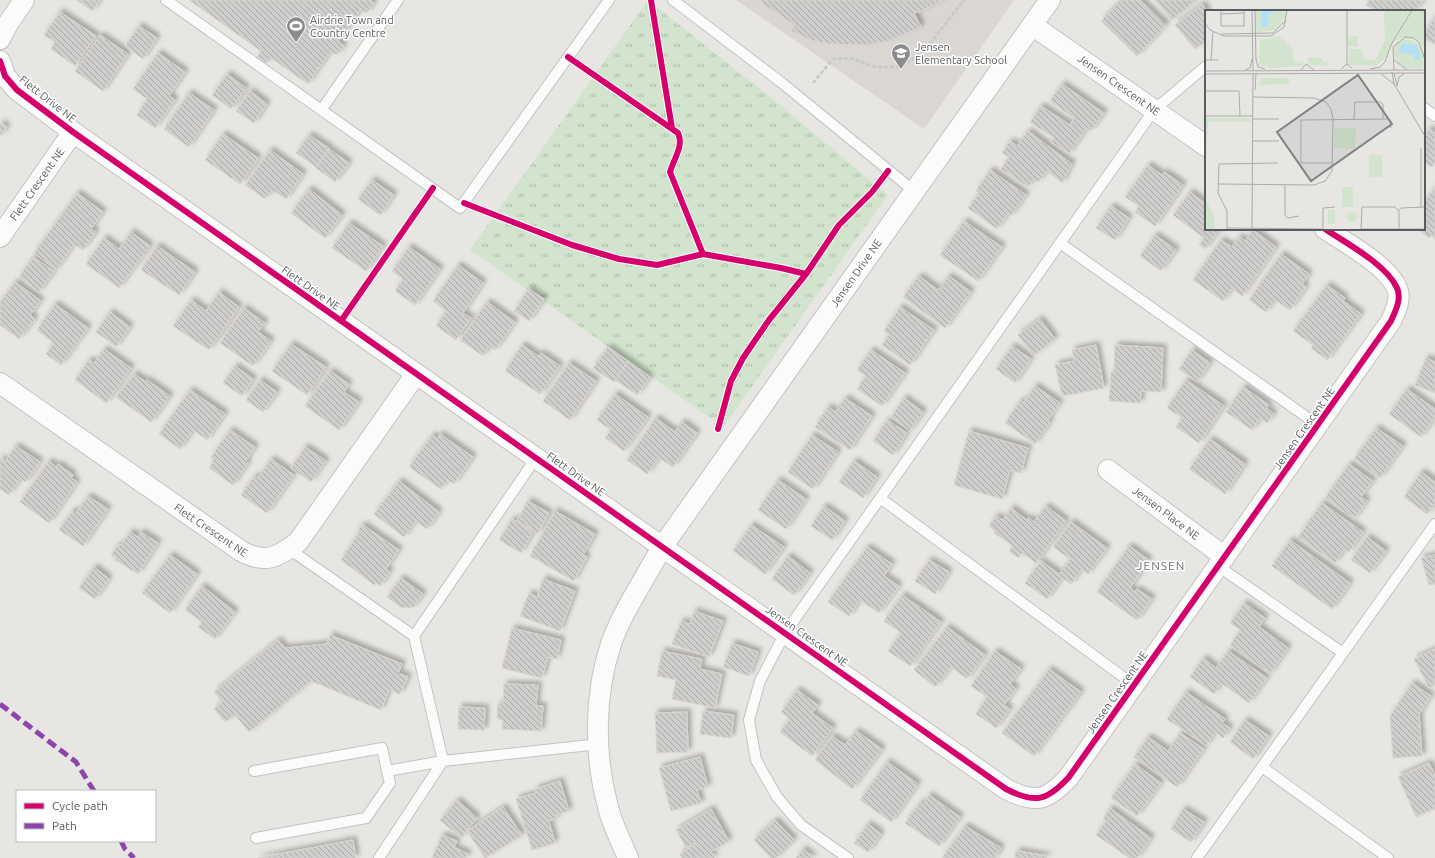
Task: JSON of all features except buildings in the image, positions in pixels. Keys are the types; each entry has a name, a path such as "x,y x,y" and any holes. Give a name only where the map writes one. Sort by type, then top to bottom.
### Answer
{"street":[{"path":"0,39 6,26 24,0"},
{"name":"Jensen Drive NE","path":"662,547 1050,0"},
{"name":"Jensen Crescent NE","path":"1032,25 1205,145"},
{"name":"Flett Drive NE","path":"0,61 5,76 17,90 73,132 662,547"},
{"name":"Flett Crescent NE","path":"0,237 73,132"},
{"name":"Jensen Crescent NE","path":"662,547 1006,789 1022,798 1039,798 1056,791 1069,777 1391,321 1398,305 1398,289 1389,275 1326,230"},
{"name":"Flett Crescent NE","path":"0,383 241,551 254,558 269,558 282,555 298,542 416,374"},
{"name":"Jensen Place NE","path":"1108,470 1221,561"},
{"path":"628,858 608,808 600,762 598,719 603,682 611,644 631,602 662,547"}],"lane":[{"path":"166,0 460,208 609,0"},
{"path":"322,109 398,0"},
{"path":"673,0 782,83 914,191"},
{"path":"848,858 802,825 777,797 756,760 749,720 760,681 785,633 1154,110 1205,67"},
{"path":"1425,109 1435,116"},
{"path":"1060,243 1318,425"},
{"path":"414,636 536,458"},
{"path":"880,498 1134,684"},
{"path":"1197,858 1435,524"},
{"path":"289,549 414,636 443,761 379,858"},
{"path":"1221,561 1343,653"},
{"path":"388,771 443,761 599,744"},
{"path":"254,771 382,748 390,783 366,818 256,838"},
{"path":"1262,767 1388,858"}],"path":[{"path":"813,83 834,59 850,58 875,67 901,67 925,50 964,0"}],"shaded area":[{"name":"Jensen Elementary School","path":"736,0 1014,0 924,129"}],"green space":[{"path":"648,0 774,100 888,195 723,427 470,250"}],"marked path":[{"path":"0,704 76,762 93,790"},
{"path":"122,842 125,849 134,858"}],"cycle path":[{"path":"651,0 672,128"},
{"path":"568,57 678,133 680,143 670,172 703,254"},
{"path":"0,61 5,76 17,90 73,132 1006,789 1025,797 1040,798 1047,795 1054,791 1069,777 1391,321 1399,297 1397,288 1392,279 1365,255 1327,230"},
{"path":"718,429 731,381 743,358 769,320 806,274 839,225 872,192 888,171"},
{"path":"341,321 433,188"},
{"path":"464,203 572,245 619,259 657,265 703,254 806,274"}],"place":[{"name":"Airdrie Town and Country Centre","path":"296,43"},
{"name":"Jensen Elementary School","path":"901,70"}],"district":[{"name":"JENSEN","path":"1161,566"}]}
